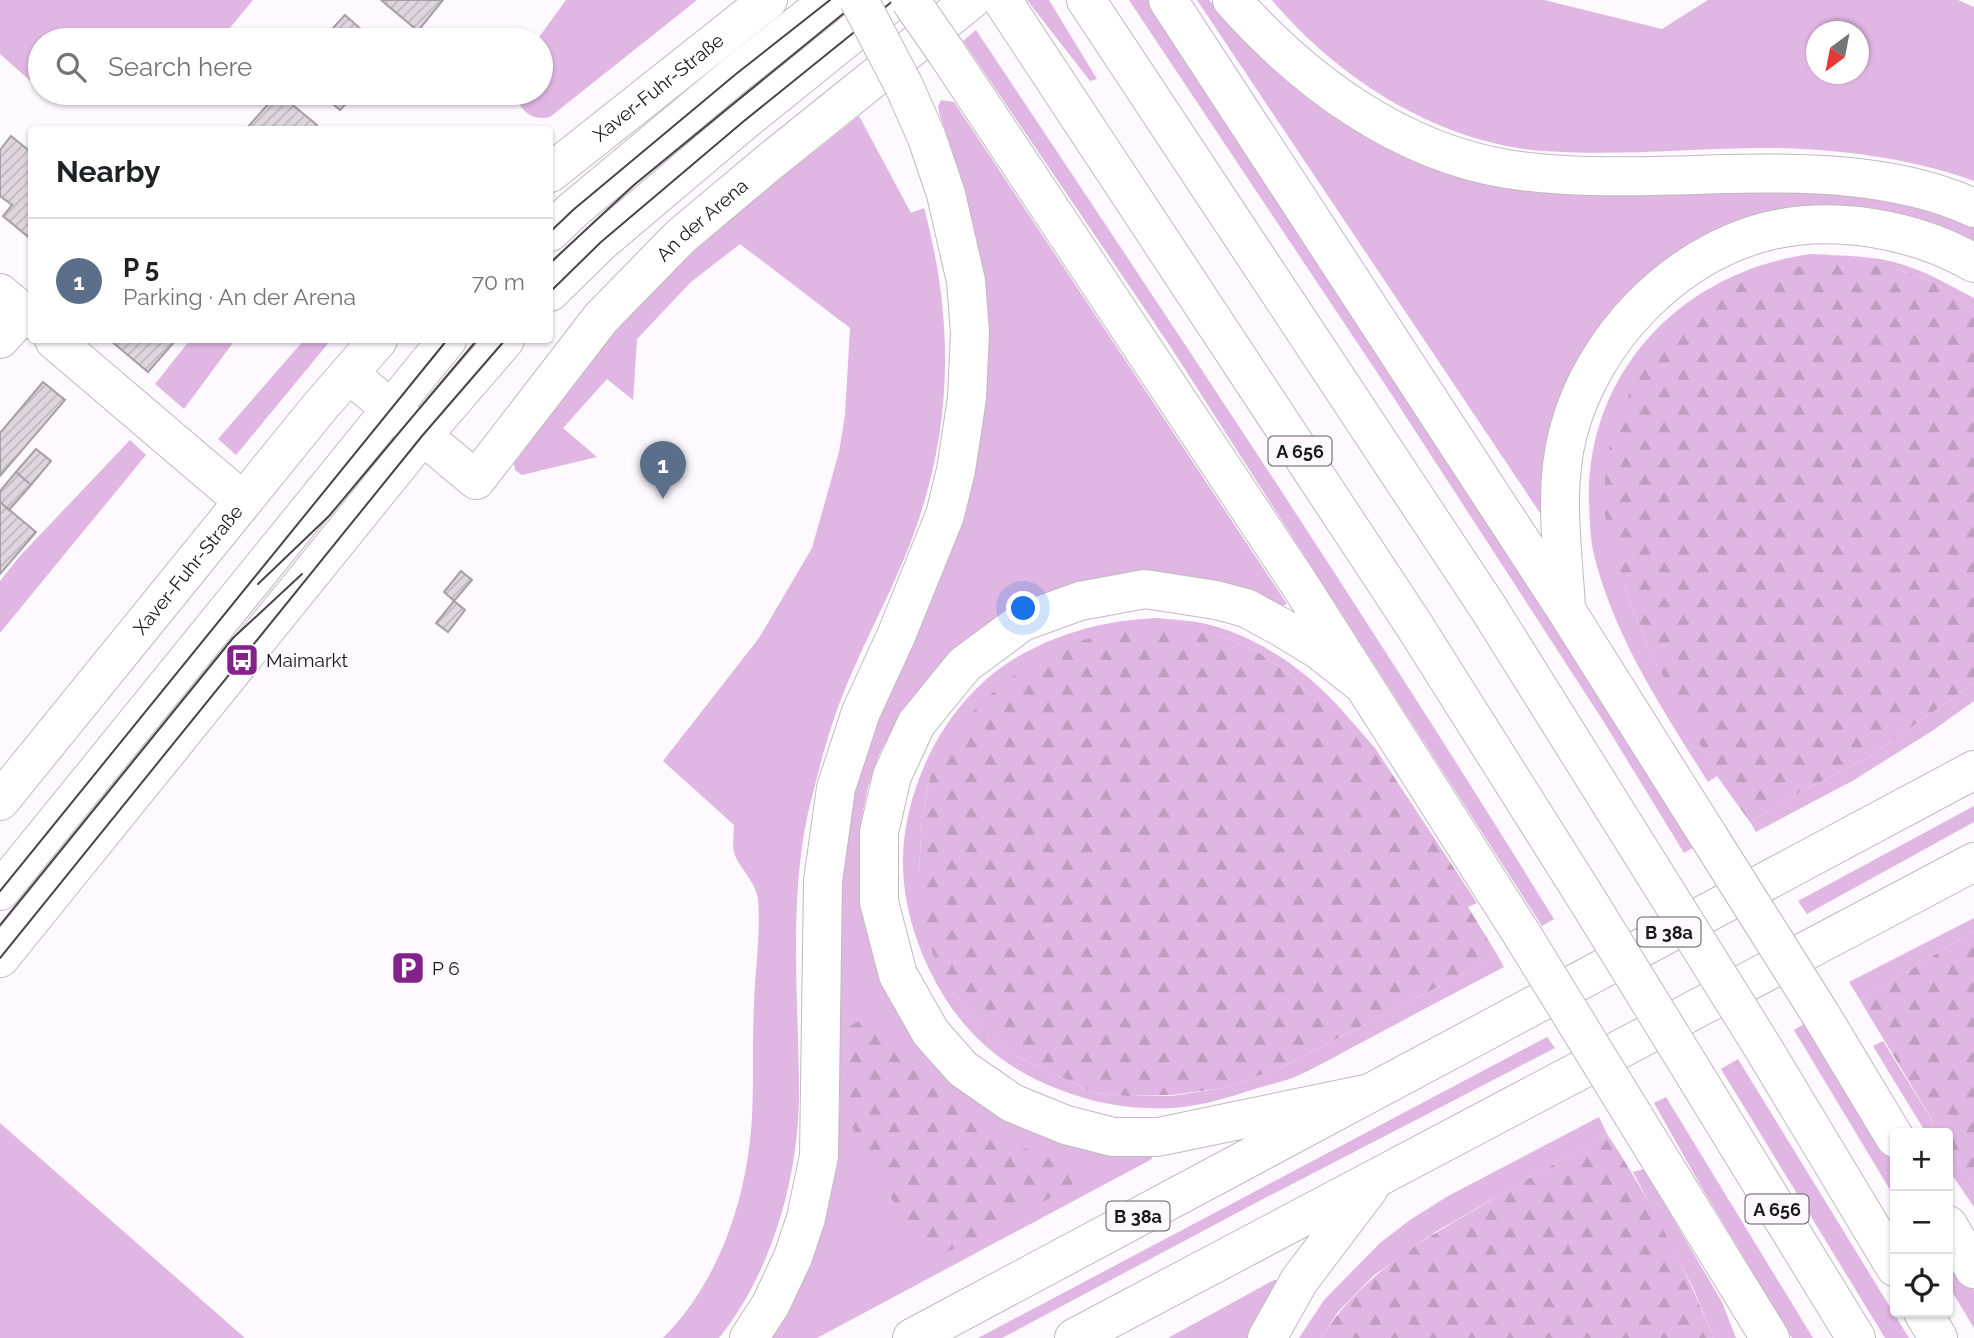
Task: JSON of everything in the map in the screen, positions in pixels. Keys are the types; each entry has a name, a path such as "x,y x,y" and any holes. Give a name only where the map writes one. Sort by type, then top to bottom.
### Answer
{"main road":[{"name":"Xaver-Fuhr-Straße","path":"553,171 768,0"},
{"path":"553,229 572,210 736,74 830,0"},
{"path":"749,1338 771,1304 793,1256 806,1218 819,1156 823,881 836,788 861,712 901,624 945,515 956,470 967,398 970,332 966,281 946,194 927,138 904,86 859,0"},
{"path":"553,289 601,242 744,121 894,0"},
{"path":"910,0 1300,585 1522,936 1770,1338"},
{"path":"1086,0 1489,609 1762,1046 1890,1259"},
{"path":"1168,0 1566,610 1821,1015 1890,1130"},
{"path":"1232,0 1260,31 1307,75 1376,119 1451,155 1506,169 1560,173 1661,176 1767,173 1838,176 1896,185 1958,201 1974,208"},
{"name":"An der Arena","path":"422,436 476,480 601,318 680,237 766,164 993,1"},
{"name":"A 656","path":"993,1 1407,614 1588,901 1856,1338"},
{"path":"1566,610 1560,479 1567,434 1580,396 1602,354 1631,318 1664,286 1697,262 1736,242 1768,231 1801,226 1866,228 1909,235 1952,250 1974,263"},
{"path":"58,343 243,501"},
{"name":"Xaver-Fuhr-Straße","path":"0,801 243,501 375,343"},
{"path":"0,891 444,343"},
{"path":"0,958 422,436 502,343"},
{"path":"349,374 422,436"},
{"path":"1362,684 1319,650 1281,627 1246,608 1216,600 1145,589 1080,601 1022,622 964,665 916,724 892,776 879,832 878,902 898,975 931,1033 963,1069 1012,1103 1066,1125 1113,1137 1158,1137 1365,1094"},
{"name":"B 38a","path":"912,1338 1974,770"},
{"path":"1074,1338 1974,862"},
{"path":"1266,1338 1299,1281 1376,1180"},
{"path":"1953,1224 1974,1246"},
{"path":"1953,1233 1974,1269"},
{"path":"1926,1317 1938,1338"}],"green space":[{"path":"0,0 253,0 230,28 28,28 28,79 0,54"},
{"path":"566,0 697,0 550,117 543,118 532,116 520,105 553,105 553,28 546,28"},
{"path":"1027,0 1049,0 1097,79 1090,81"},
{"path":"1129,0 1149,0 1166,25 1697,845 1684,853 1602,719 1390,392"},
{"path":"1197,0 1209,0 1245,37 1363,130 1770,190 1847,194 1923,208 1974,226 1974,246 1922,223 1655,271 1542,516"},
{"path":"1272,0 1544,0 1662,29 1708,0 1958,0 1974,7 1974,181 1895,160 1810,149 1596,153 1543,151 1504,145 1429,121 1393,102 1328,56 1298,29"},
{"path":"976,30 1341,583 1554,919 1542,926 1170,346 963,41"},
{"path":"941,100 954,102 1287,604 1283,606 1226,583 1190,576 1157,574 946,657 899,716 879,755 868,787 861,821 859,873 869,942 881,979 919,1042 1152,1155 1152,1159 817,1338 771,1338 834,1158 840,1106 835,985 846,828 864,751 945,561 968,209 940,116 938,107"},
{"path":"859,116 911,213 924,208 941,293 945,335 942,419 935,460 910,544 839,704 808,813 796,918 799,1096 797,1128 794,1160 778,1223 754,1284 719,1338 663,1338 700,1291 715,1264 737,1206 744,1176 752,1116 753,1019 759,925 757,892 734,852 734,825 663,761 759,638 812,548 839,452 845,415 850,328 740,244 691,282 637,339 633,400 607,379 563,428 597,457 522,475 515,470 513,459 568,388 668,274 752,201"},
{"path":"1811,254 1870,258 1904,265 1974,298 1974,310 1933,282 1897,269 1624,585 1647,645 1717,776 1708,782 1627,645 1603,586 1590,529 1592,454 1605,410 1624,370 1651,335 1684,305 1722,281 1765,264"},
{"path":"1857,263 1897,269 1933,282 1974,310 1974,683 1867,758 1804,790 1750,822 1717,776 1647,645 1624,585 1605,516 1605,469 1612,435 1630,392 1656,350 1683,322 1743,281 1809,264"},
{"path":"188,343 233,343 184,409 155,384"},
{"path":"301,343 329,343 236,455 218,439"},
{"path":"130,440 146,455 0,633 0,581 20,556"},
{"path":"1159,618 1202,623 1241,635 1295,667 1340,708 1309,692 1255,650 1216,634 930,777 922,819 919,872 953,992 982,1029 1016,1056 1095,1093 1172,1096 1223,1088 1278,1069 1498,956 1504,967 1297,1076 1226,1098 1183,1107 1129,1107 1072,1094 1017,1069 998,1056 966,1026 952,1009 929,969 911,920 904,881 904,838 910,808 932,749 948,722 968,698 1014,659 1048,641 1084,629 1121,621"},
{"path":"1165,627 1216,634 1255,650 1309,692 1340,708 1375,748 1477,903 1468,907 1498,956 1278,1069 1223,1088 1172,1095 1127,1096 1095,1093 1016,1056 982,1029 953,992 933,955 923,917 919,872 922,819 930,777 954,735 981,702 1025,667 1067,645 1103,634"},
{"path":"1974,683 1974,701 1932,731 1854,780 1756,832 1750,822 1804,790 1867,758"},
{"path":"1974,806 1974,822 1807,914 1798,901"},
{"path":"1974,918 1974,931 1860,1000 1849,982"},
{"path":"1974,931 1974,1186 1953,1154 1953,1128 1937,1128 1860,1000"},
{"path":"872,1013 900,1055 929,1084 998,1134 1021,1147 1062,1163 1075,1174 1072,1185 1013,1219 937,1257 920,1250 850,1124 848,1073 842,1031"},
{"path":"1809,1021 1890,1152 1890,1190 1794,1030"},
{"path":"1547,1037 1555,1048 1002,1338 978,1338"},
{"path":"1883,1041 1937,1128 1923,1128 1873,1046"},
{"path":"1738,1059 1890,1307 1890,1317 1896,1317 1909,1338 1885,1338 1721,1069"},
{"path":"1666,1097 1813,1338 1792,1338 1654,1103"},
{"path":"1599,1117 1607,1134 1437,1231 1373,1276 1338,1312 1321,1338 1299,1338 1324,1300 1380,1243 1410,1220 1448,1196"},
{"path":"0,1123 245,1338 0,1338"},
{"path":"1607,1134 1665,1233 1714,1338 1321,1338 1356,1294 1397,1259 1442,1229"},
{"path":"1953,1154 1974,1186 1974,1207 1953,1176"},
{"path":"1644,1169 1722,1302 1736,1338 1714,1338 1693,1288 1633,1172"},
{"path":"1953,1255 1974,1291 1974,1328 1953,1293"},
{"path":"1278,1280 1249,1338 1168,1338"}],"building":[{"path":"381,0 443,0 420,28 414,28"},
{"path":"345,15 360,28 333,28"},
{"path":"267,105 293,105 317,125 316,126 249,126"},
{"path":"11,136 28,150 28,237 3,216 12,205 0,196 0,150"},
{"path":"114,343 173,343 148,372"},
{"path":"43,382 65,400 0,476 0,433"},
{"path":"36,449 51,461 31,485 16,472"},
{"path":"16,472 31,485 9,510 0,502 0,491"},
{"path":"0,502 36,532 0,574"},
{"path":"461,571 472,580 454,601 444,592"},
{"path":"454,601 465,610 448,632 436,623"}],"tram line":[{"path":"553,229 736,74 830,0"},
{"path":"553,260 634,185 860,0"},
{"path":"553,289 601,242 744,121 894,0"},
{"path":"0,891 445,343"},
{"path":"258,584 329,516 474,343"},
{"path":"0,958 422,436 502,343"},
{"path":"0,925 233,638 302,574"}],"place":[{"name":"P 5","path":"663,499"},
{"name":"Maimarkt","path":"242,660"},
{"name":"P 6","path":"408,968"}]}
